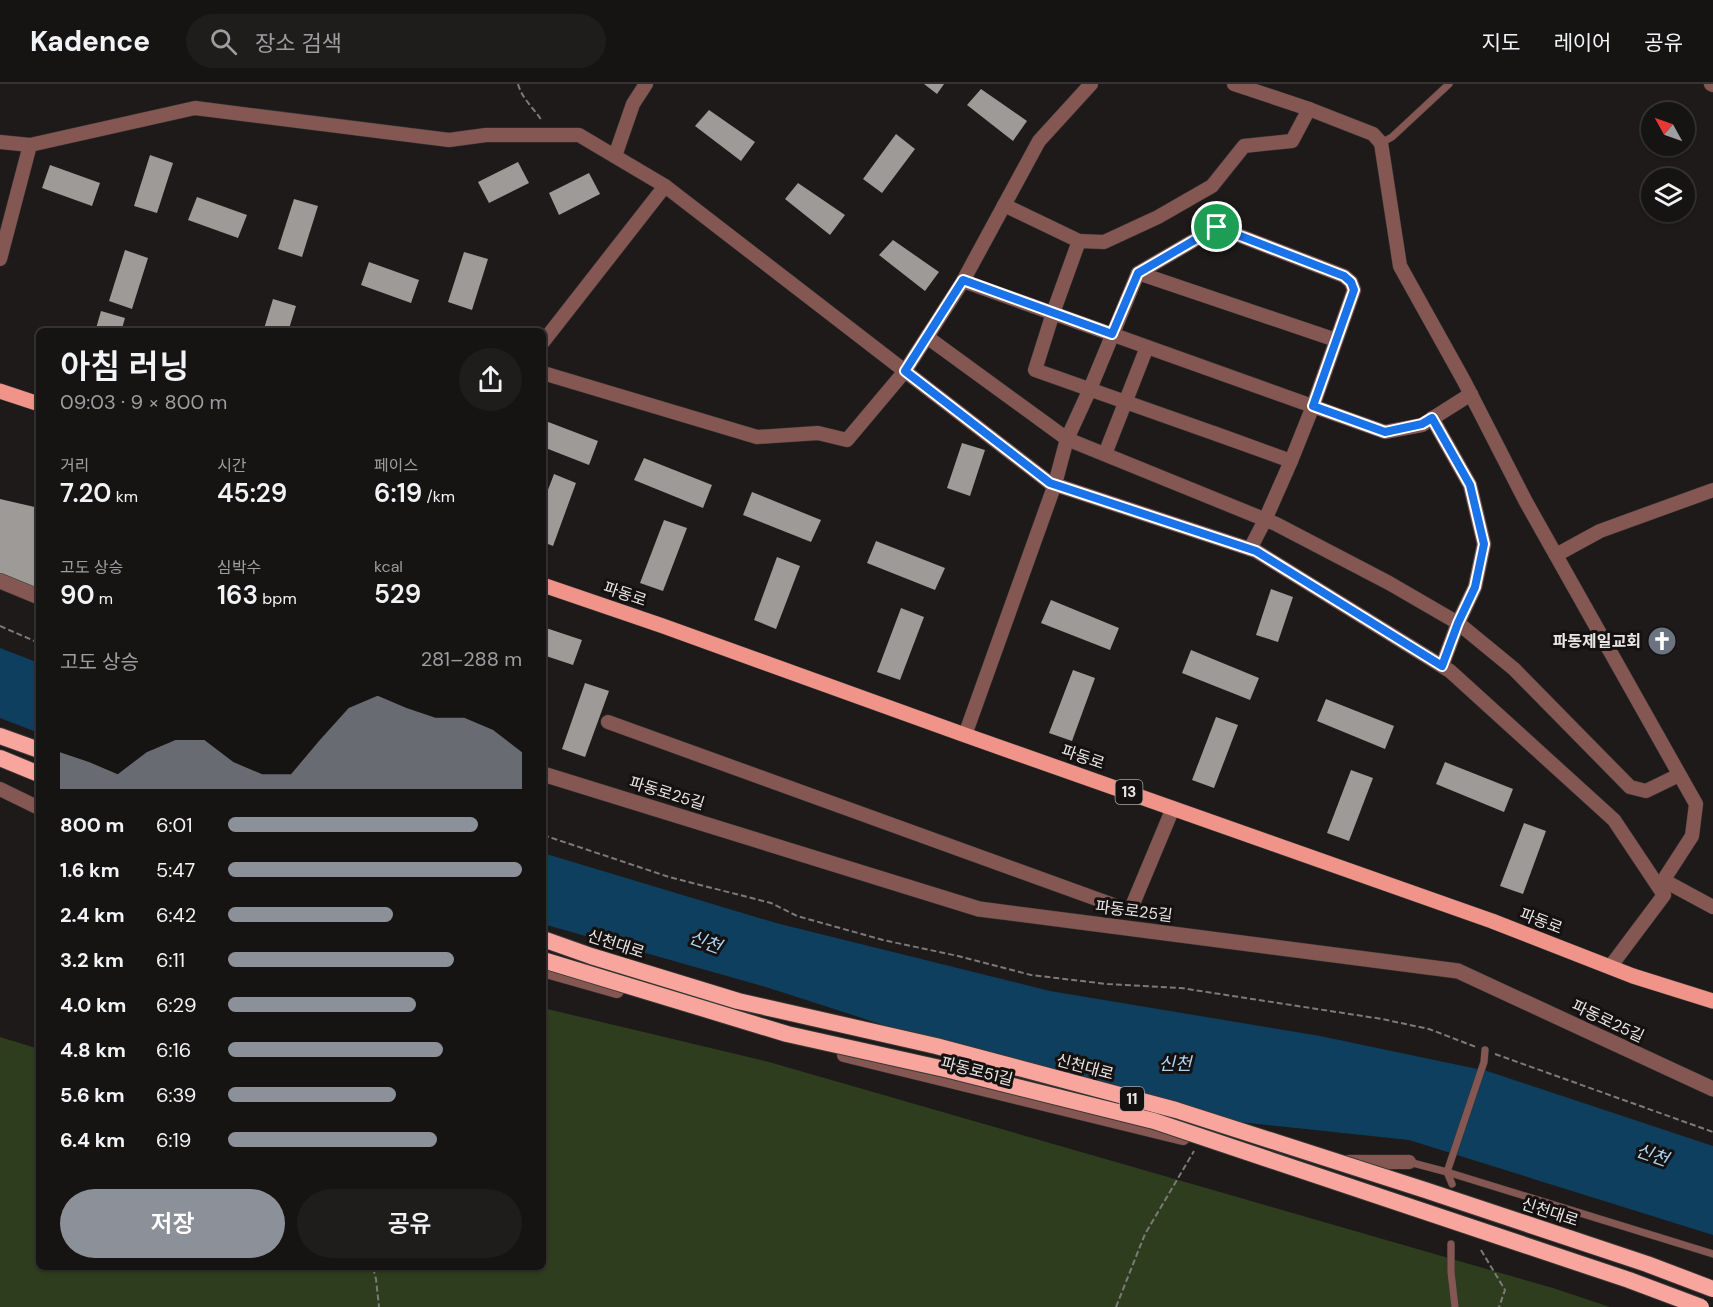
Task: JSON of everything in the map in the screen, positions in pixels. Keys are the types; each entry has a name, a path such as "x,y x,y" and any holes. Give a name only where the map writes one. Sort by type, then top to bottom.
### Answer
{"highway":[{"path":"0,736 36,749"},
{"path":"0,758 36,773"},
{"name":"신천대로","path":"546,940 591,956 738,1000 936,1046 1176,1110 1647,1264 1713,1289"},
{"name":"11","path":"546,961 787,1034 949,1070 1154,1121 1629,1280 1701,1307"}],"main road":[{"path":"0,391 36,403"},
{"name":"파동로","path":"546,586 1492,921 1633,976 1713,1001"}],"street":[{"path":"615,156 633,104 646,84"},
{"path":"546,374 757,437 818,433 847,440 905,371 927,337 963,280 1039,141 1091,84"},
{"path":"1234,84 1309,109 1373,134 1381,143 1400,266 1471,394 1526,502 1696,804 1692,836 1661,883"},
{"path":"0,142 30,145 195,108 449,140 486,135 579,135 664,186 1050,483 1256,551 1450,671 1614,820 1661,883 1664,895 1610,967"},
{"path":"1004,205 1079,241 1104,242 1158,217 1212,186 1244,146 1292,141 1309,109"},
{"path":"0,259 30,145"},
{"path":"546,338 664,186"},
{"path":"965,735 1055,484 1067,439 1138,273 1217,227 1344,276 1351,282 1354,290 1313,406 1265,520 1250,549"},
{"path":"1079,241 1035,370 1291,460"},
{"path":"1138,273 1336,340"},
{"path":"963,280 1385,432 1422,424 1471,394"},
{"path":"927,337 1067,439 1265,520 1389,583 1458,623 1514,669 1630,787 1646,791 1680,775"},
{"path":"1105,454 1146,346"},
{"path":"1432,418 1470,485 1484,544 1475,587 1458,623 1442,666"},
{"path":"1556,555 1600,531 1713,489"},
{"path":"0,581 36,596"},
{"path":"608,722 1130,911"},
{"name":"파동로25길","path":"546,775 979,909 1458,971 1713,1089"},
{"path":"0,789 36,807"},
{"path":"1123,927 1173,807"},
{"path":"1661,883 1713,907"},
{"name":"파동로51길","path":"546,971 809,1046 1133,1127 1200,1141 1250,1161 1409,1162"}],"lane":[{"path":"1381,143 1392,137 1449,84"},
{"path":"1452,1184 1447,1172 1484,1062 1485,1050"},
{"path":"1409,1162 1713,1254"},
{"path":"1451,1244 1455,1307"}],"path":[{"path":"518,84 521,96 535,110 551,135"},
{"path":"0,626 36,642"},
{"path":"546,836 669,877 771,903 807,919 883,940 1031,975 1107,984 1181,988 1382,1019 1429,1029 1713,1132"},
{"path":"1116,1307 1145,1234 1200,1141"},
{"path":"1481,1250 1505,1290 1499,1307"},
{"path":"374,1270 379,1307"}],"green space":[{"path":"546,1009 769,1062 1556,1289 1610,1307 0,1307 0,1037 36,1048 36,1270 546,1270"}],"water":[{"path":"0,648 36,662 36,732 0,718"},
{"name":"신천","path":"546,854 776,923 1050,991 1320,1036 1487,1071 1713,1146 1713,1235 1409,1140 1156,1113 769,988 546,925"}],"building":[{"path":"924,84 944,84 937,94"},
{"path":"981,89 1027,121 1013,141 967,105"},
{"path":"709,110 755,142 741,161 695,126"},
{"path":"896,134 915,149 882,193 863,179"},
{"path":"150,155 173,163 157,213 134,206"},
{"path":"518,162 529,183 489,203 478,182"},
{"path":"50,165 100,183 92,206 42,188"},
{"path":"589,173 600,194 559,215 549,193"},
{"path":"798,183 845,215 830,235 785,199"},
{"path":"197,197 247,215 238,238 188,220"},
{"path":"294,199 318,206 302,257 278,249"},
{"path":"893,240 939,272 925,291 879,255"},
{"path":"125,250 148,258 132,309 109,301"},
{"path":"464,252 488,259 472,310 448,302"},
{"path":"369,262 419,280 411,303 361,285"},
{"path":"273,299 296,306 289,328 264,328"},
{"path":"101,311 125,318 122,328 96,328"},
{"path":"546,421 598,441 589,465 546,448"},
{"path":"962,443 985,450 970,496 947,488"},
{"path":"644,458 712,485 703,508 634,480"},
{"path":"554,474 576,483 553,546 546,543 546,495"},
{"path":"752,492 821,520 811,542 743,515"},
{"path":"0,499 36,507 36,594 0,579"},
{"path":"664,520 687,528 663,591 640,583"},
{"path":"876,541 945,568 935,590 867,563"},
{"path":"777,557 800,566 776,629 754,620"},
{"path":"1271,589 1293,597 1278,642 1256,635"},
{"path":"1051,600 1119,628 1110,650 1041,623"},
{"path":"901,608 924,617 900,680 877,672"},
{"path":"546,628 582,640 573,665 546,656"},
{"path":"1191,650 1259,678 1250,700 1182,673"},
{"path":"1073,670 1095,678 1072,741 1049,733"},
{"path":"585,683 609,691 585,757 562,749"},
{"path":"1326,699 1394,726 1385,749 1317,721"},
{"path":"1216,717 1238,725 1214,788 1192,780"},
{"path":"1445,762 1513,789 1504,812 1436,784"},
{"path":"1351,770 1373,778 1349,841 1327,833"},
{"path":"1524,823 1546,831 1523,894 1500,886"}],"place":[{"name":"파동제일교회","path":"1662,641"}],"route":[{"path":"1217,227 1344,276 1351,282 1354,290 1313,406 1385,432 1422,424 1432,418 1470,485 1484,544 1475,587 1458,623 1442,666 1256,551 1050,483 905,371 963,280 1112,334 1138,273 1217,227"}]}
